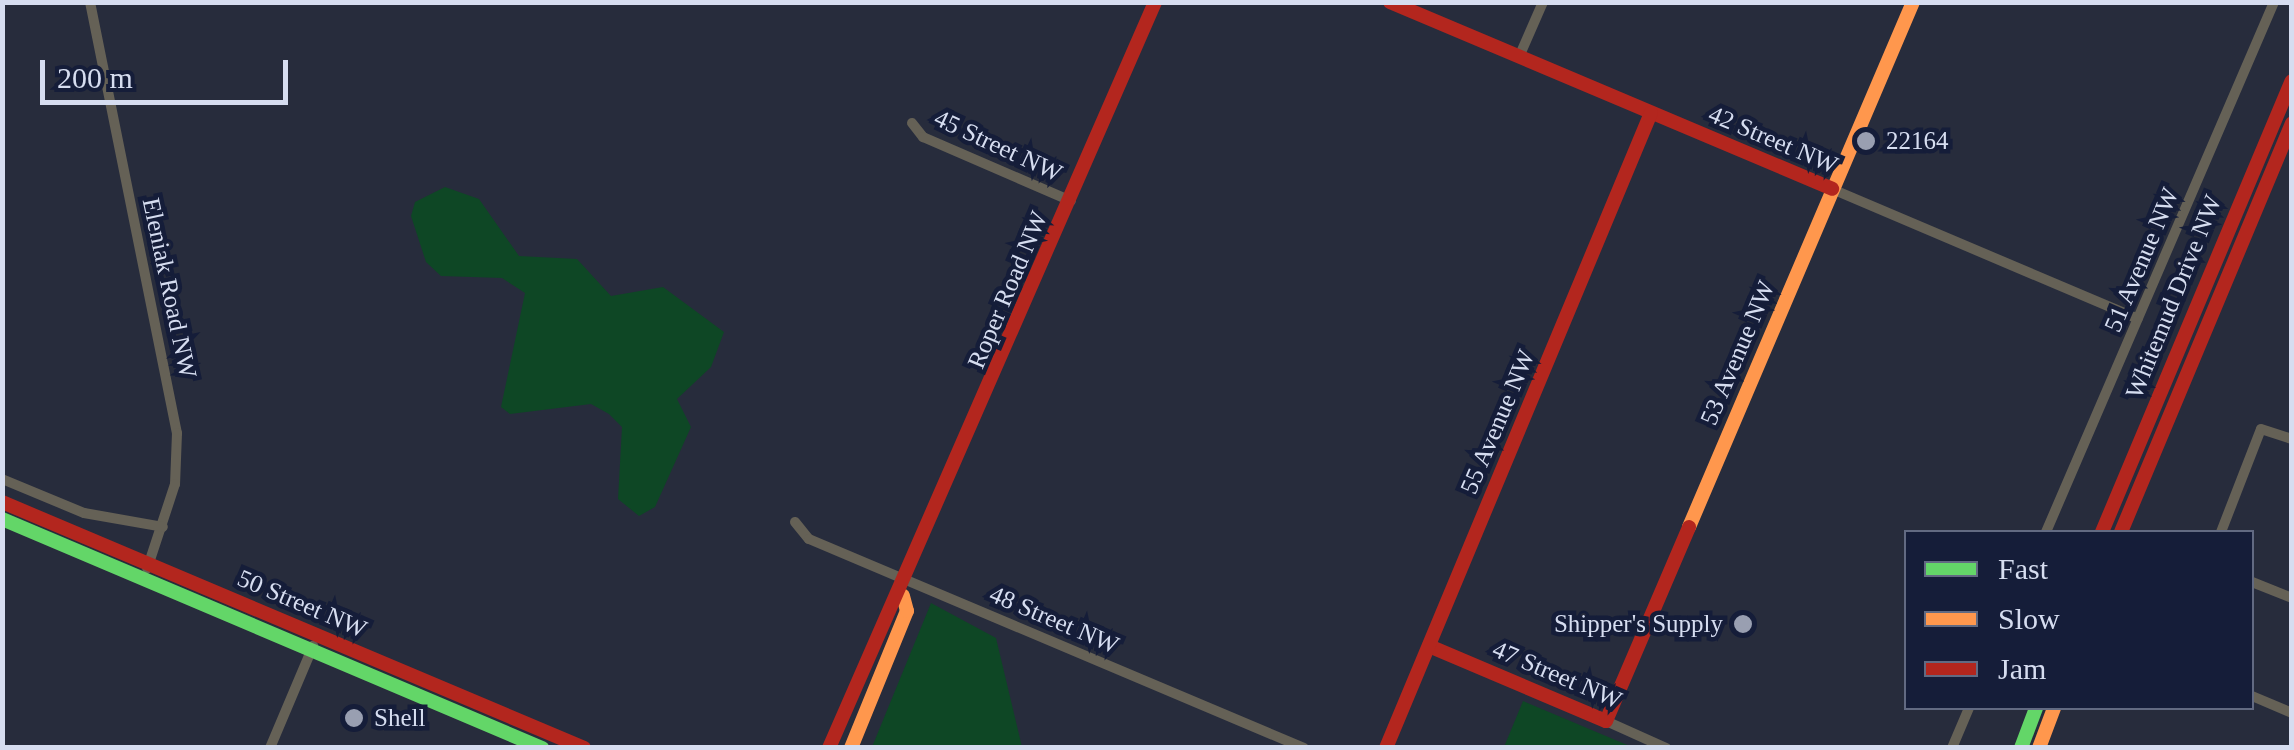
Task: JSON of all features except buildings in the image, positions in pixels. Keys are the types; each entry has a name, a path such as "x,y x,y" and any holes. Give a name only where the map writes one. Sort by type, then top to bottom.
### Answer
{"main road":[{"name":"Roper Road NW","path":"829,748 890,605 903,596 1156,2"},
{"name":"42 Street NW","path":"1390,2 1832,189"},
{"name":"53 Avenue NW","path":"1606,720 1913,2"},
{"name":"Whitemud Drive NW","path":"2103,530 2292,81"},
{"name":"55 Avenue NW","path":"1386,748 1652,113"},
{"name":"Whitemud Drive NW","path":"2122,530 2292,123"},
{"name":"50 Street NW","path":"2,502 584,748"},
{"name":"50 Street NW","path":"2,519 542,748"},
{"name":"Roper Road NW","path":"851,748 907,610 903,596"},
{"name":"47 Street NW","path":"1429,646 1606,720"},
{"path":"2021,747 2035,710"},
{"path":"2039,748 2053,710"}],"street":[{"name":"Eleniak Road NW","path":"90,2 172,402 175,484 164,526 142,578"},
{"path":"1519,57 1543,2"},
{"name":"51 Avenue NW","path":"2047,530 2274,2"},
{"name":"45 Street NW","path":"912,124 923,137 1070,201"},
{"name":"42 Street NW","path":"1832,189 2138,319"},
{"path":"2222,530 2261,429 2292,439"},
{"path":"2,479 84,513 164,526"},
{"name":"48 Street NW","path":"795,522 809,539 1304,748"},
{"path":"2254,583 2292,598"},
{"path":"270,748 318,636"},
{"path":"2254,697 2292,713"},
{"path":"1952,748 1969,710"},
{"name":"47 Street NW","path":"1606,720 1666,748"}],"green space":[{"path":"445,187 479,199 519,256 577,259 611,296 663,287 724,332 711,367 677,399 691,427 655,507 639,516 618,499 622,427 609,414 591,404 510,414 501,407 525,293 502,278 441,276 426,262 411,216 415,202"},
{"path":"931,603 996,638 1022,747 872,747"},
{"path":"1523,701 1632,747 1504,747"}],"traffic: fast":[{"path":"2,519 542,748"},
{"path":"2021,748 2035,710"}],"traffic: slow":[{"path":"1689,527 1913,2"},
{"path":"851,748 907,611 903,596"},
{"path":"2039,748 2053,710"}],"traffic: jam":[{"path":"829,748 1155,2"},
{"path":"1390,2 1832,189"},
{"path":"2103,530 2292,81"},
{"path":"1386,748 1651,113"},
{"path":"2122,530 2292,123"},
{"path":"2,502 584,748"},
{"path":"1429,646 1606,721 1689,527"}],"place":[{"name":"22164","path":"1866,141"},
{"name":"Shipper's Supply","path":"1743,624"},
{"name":"Shell","path":"354,718"}]}
